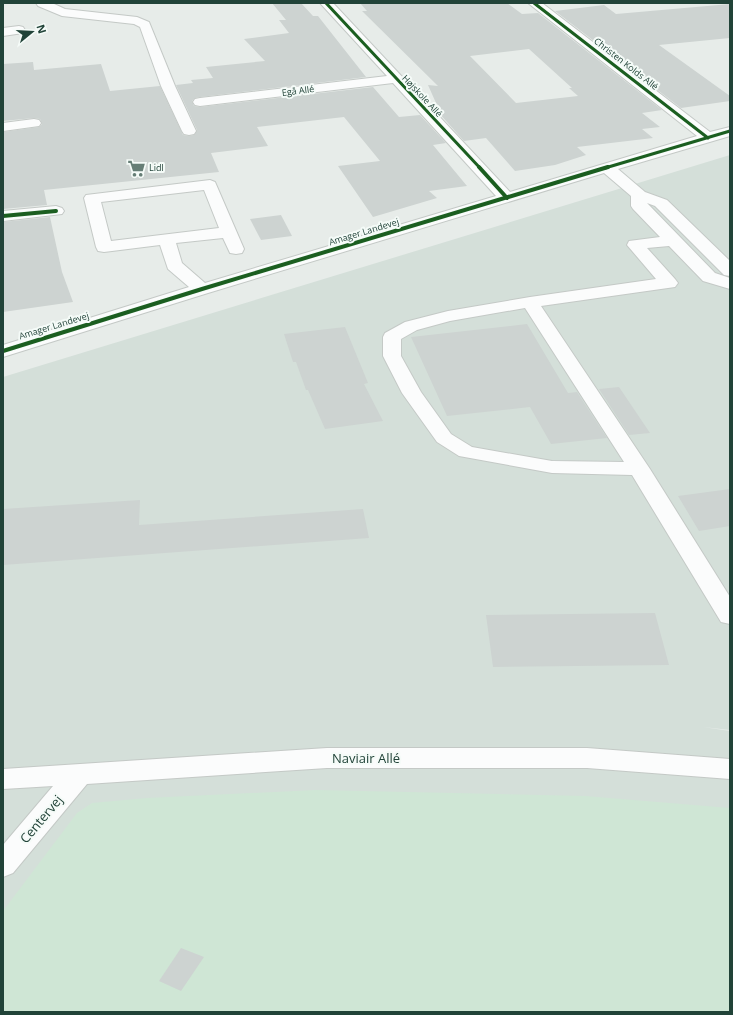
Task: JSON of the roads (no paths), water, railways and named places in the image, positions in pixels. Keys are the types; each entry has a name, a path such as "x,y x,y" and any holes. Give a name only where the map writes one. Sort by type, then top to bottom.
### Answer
{"street":[{"path":"42,3 62,12 137,22 145,25 168,86 189,131"},
{"name":"Højskole Allé","path":"326,3 507,198"},
{"name":"Christen Kolds Allé","path":"534,3 708,138"},
{"path":"3,32 19,30"},
{"name":"Egå Allé","path":"200,102 396,79"},
{"path":"3,126 34,123"},
{"name":"Amager Landevej","path":"3,351 202,289 730,131"},
{"path":"607,168 639,195 661,203 730,271"},
{"path":"229,232 104,247 92,198 210,185 236,249"},
{"path":"639,195 639,206 709,277 730,284"},
{"path":"3,216 56,210"},
{"path":"166,239 174,265 202,289"},
{"path":"639,469 552,466 466,452 444,438 412,393 392,356 392,337 411,326 448,316 530,302 669,283 635,245 673,240"},
{"path":"530,302 639,469 730,616"},
{"name":"Naviair Allé","path":"3,779 327,758 588,758 730,769"},
{"name":"Centervej","path":"3,865 80,773"}],"place":[{"name":"Lidl","path":"136,168"}]}
